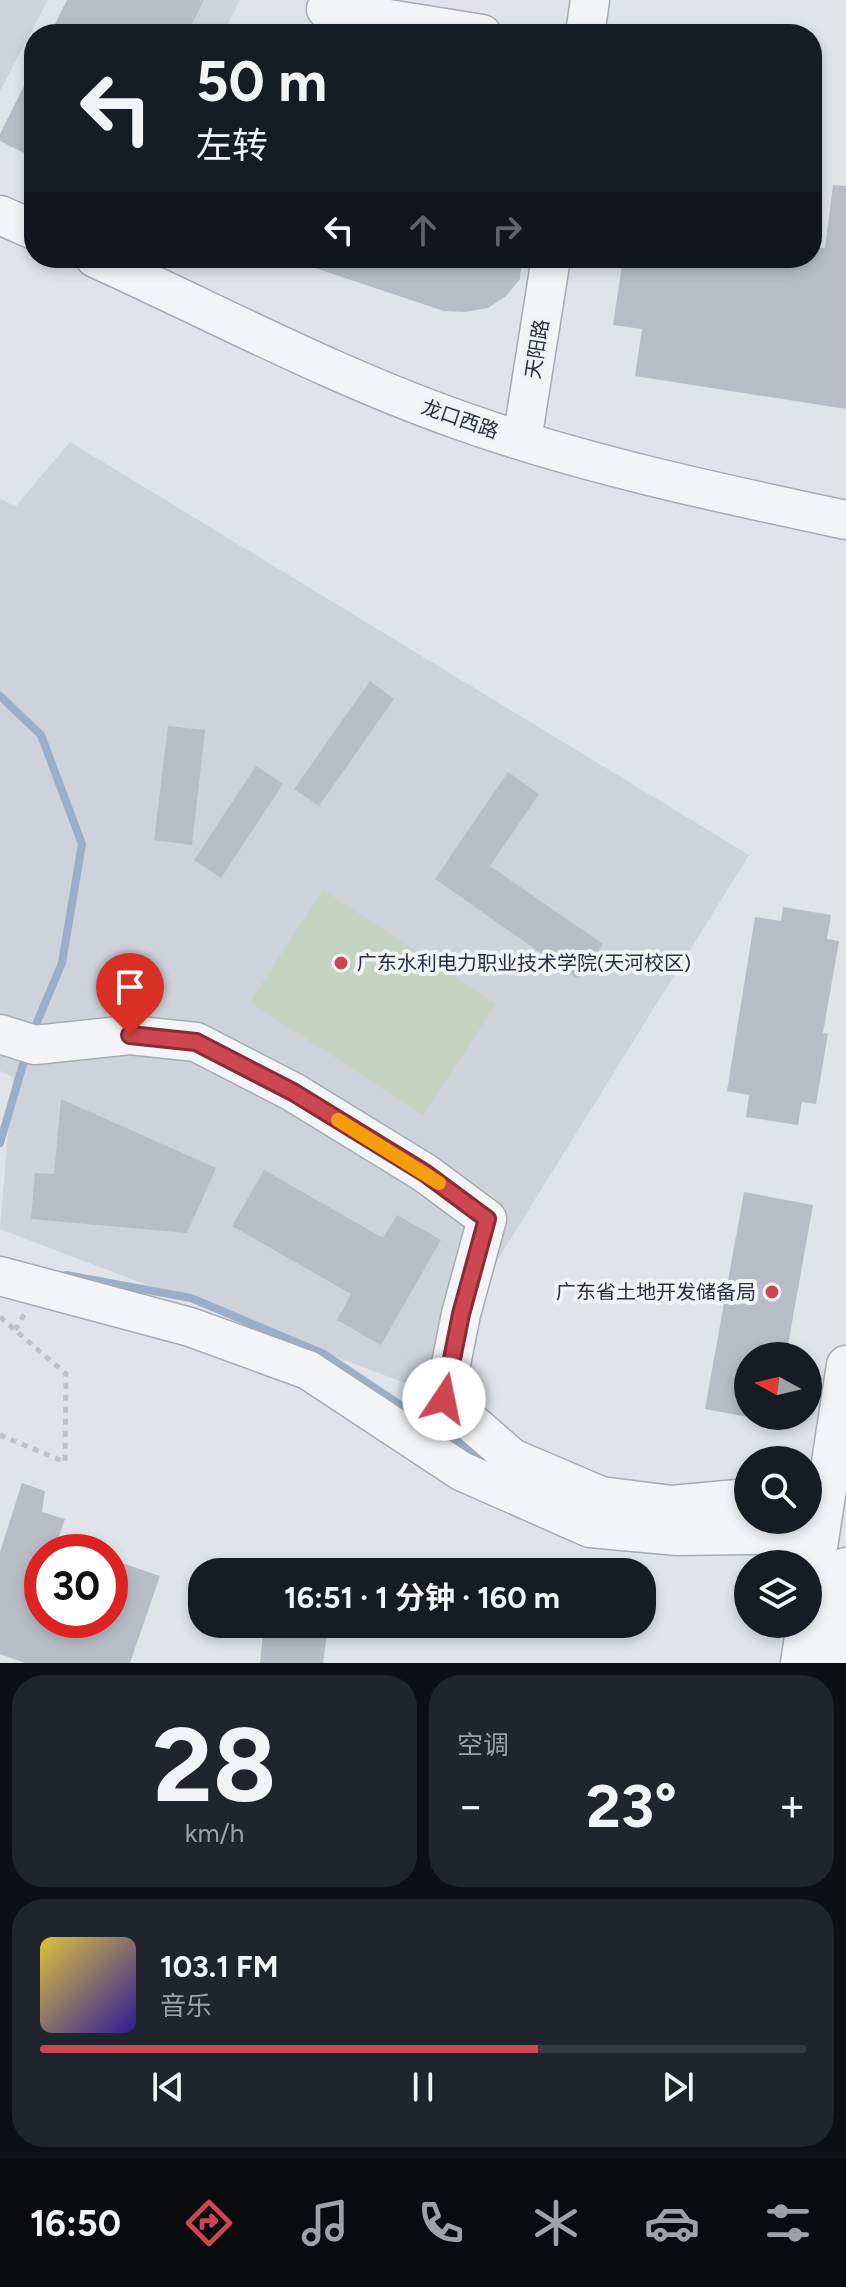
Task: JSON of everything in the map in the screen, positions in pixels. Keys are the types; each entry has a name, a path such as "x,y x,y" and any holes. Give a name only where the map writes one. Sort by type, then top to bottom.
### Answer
{"street":[{"path":"586,24 590,0"},
{"path":"326,9 420,24"},
{"path":"0,215 24,226"},
{"name":"龙口西路","path":"116,268 346,376 460,421 721,494 846,520"},
{"name":"天阳路","path":"522,440 549,268"},
{"path":"0,1034 35,1045 130,1035 196,1042 293,1092 425,1173 487,1219 461,1314 444,1399 512,1458 601,1496 672,1505 734,1499"},
{"path":"0,1276 190,1327 308,1370 461,1471 590,1528 678,1536 734,1525"},
{"path":"822,1493 846,1365"},
{"path":"830,1663 846,1567"},
{"path":"800,1663 804,1638"}],"path":[{"path":"0,1317 66,1374 65,1462 0,1435"}],"shaded area":[{"path":"0,0 48,0 35,24 24,24 24,46 0,91"},
{"path":"104,0 240,0 228,24 153,24"},
{"name":"广东水利电力职业技术学院(天河校区)","path":"70,442 749,855 418,1388 0,1229 13,1077 0,1071 0,498 15,507"}],"green space":[{"path":"323,890 496,1004 423,1115 250,1002"}],"building":[{"path":"67,0 204,0 192,24 55,24"},
{"path":"24,86 24,153 0,141 0,134"},
{"path":"833,185 846,186 846,409 635,376 642,329 613,325 622,268 822,268 822,248 825,248"},
{"path":"315,268 521,268 520,279 506,296 488,308 465,312 444,311"},
{"path":"370,681 394,699 319,806 294,789"},
{"path":"168,726 205,730 192,845 154,840"},
{"path":"256,766 283,784 221,878 194,860"},
{"path":"508,772 539,794 490,866 603,944 578,979 435,879"},
{"path":"783,907 831,915 827,939 839,941 823,1033 828,1034 816,1104 802,1102 798,1125 746,1117 749,1095 727,1091 755,917 781,921"},
{"path":"61,1099 216,1168 187,1233 31,1219 35,1173 54,1174"},
{"path":"264,1170 383,1238 397,1215 441,1240 381,1345 337,1320 351,1294 232,1226"},
{"path":"744,1192 813,1205 789,1342 734,1342 734,1414 705,1409"},
{"path":"22,1483 45,1491 42,1512 65,1519 60,1534 24,1534 24,1638 128,1638 128,1565 160,1576 130,1663 25,1663 0,1654 0,1552"},
{"path":"263,1638 326,1638 323,1663 260,1663"}],"waterway":[{"path":"0,696 41,735 82,844 62,963 32,1034"},
{"path":"0,1143 27,1051"},
{"path":"66,1275 191,1298 324,1354 471,1452 491,1461"}],"slow traffic":[{"path":"338,1120 439,1183"}],"place":[{"name":"广东水利电力职业技术学院(天河校区)","path":"341,963"},
{"name":"广东省土地开发储备局","path":"772,1292"}],"route":[{"path":"130,1035 196,1042 293,1092 425,1173 487,1219 461,1314 444,1399"}]}
